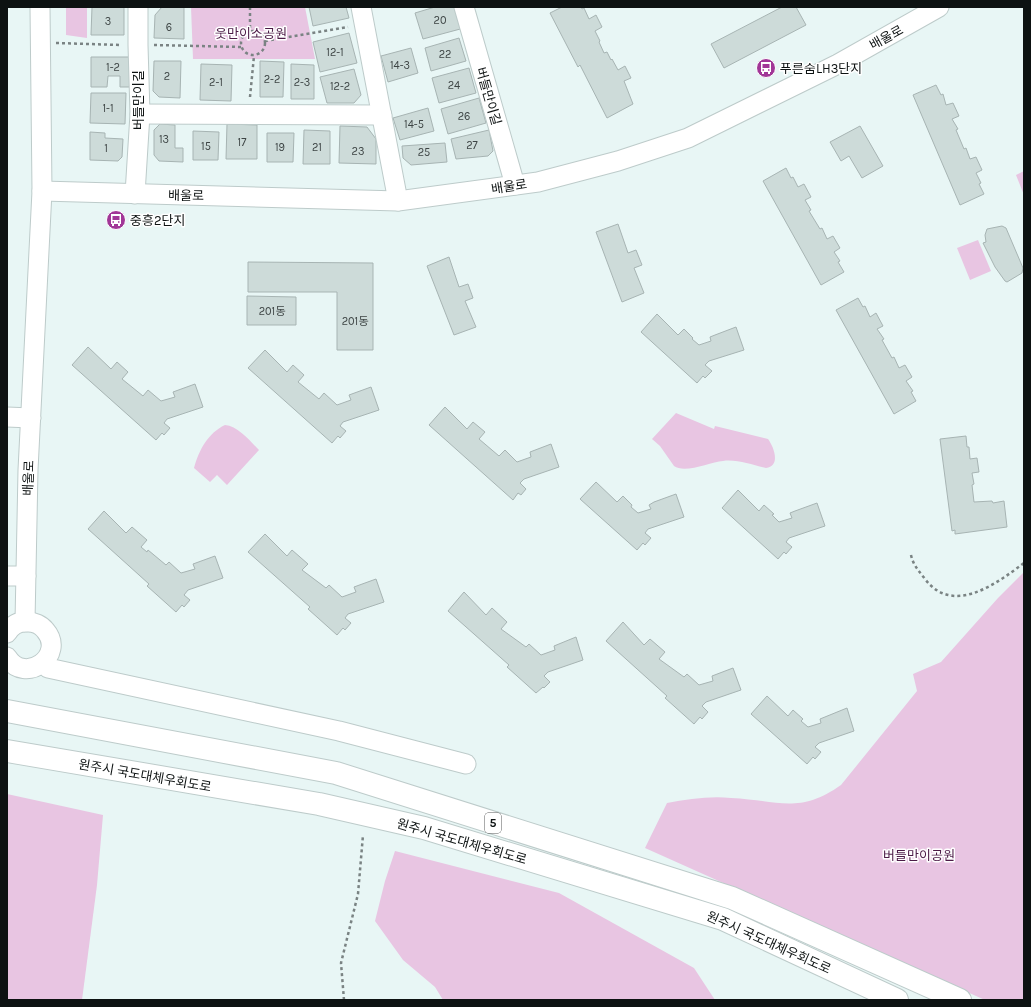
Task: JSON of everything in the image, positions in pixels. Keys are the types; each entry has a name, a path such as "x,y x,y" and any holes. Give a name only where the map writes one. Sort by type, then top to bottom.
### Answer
{"highway":[{"name":"5","path":"7,711 336,773 732,898 960,1000"},
{"name":"원주시 국도대체우회도로","path":"7,751 319,804 424,828 723,920 897,1000"}],"street":[{"name":"배울로","path":"25,622 31,418 42,191 42,43 40,7"},
{"name":"버들만이길","path":"135,194 140,114 138,7"},
{"name":"버들만이길","path":"464,7 515,185"},
{"name":"배울로","path":"42,191 398,201 538,182 618,161 688,138 838,64 939,7"},
{"path":"362,15 398,201"},
{"path":"140,114 382,115"},
{"path":"7,417 31,418"},
{"path":"7,576 26,576"},
{"path":"7,633 14,625 29,622 37,624 43,628 48,634 50,641 50,649 44,662 30,669 16,666 7,657"},
{"path":"44,662 48,668 339,731 466,764"}],"path":[{"path":"250,7 250,31"},
{"path":"265,42 362,15"},
{"path":"250,31 254,31 262,34 265,42 265,46 261,53 254,56 246,53 241,47 240,42 243,35 250,31"},
{"path":"42,43 241,47"},
{"path":"249,114 254,56"},
{"path":"911,555 913,564 928,583 939,592 956,597 977,593 1024,563"},
{"path":"344,1000 341,963 358,894 363,835"}],"green space":[{"path":"66,7 87,7 87,38 66,35"},
{"name":"웃만이소공원","path":"191,7 305,7 315,59 193,59"},
{"path":"1024,171 1024,195 1016,175"},
{"path":"978,240 991,271 970,280 957,248"},
{"path":"676,413 714,429 715,426 768,439 775,456 773,464 771,467 766,468 728,461 684,469 674,466 660,446 652,439"},
{"path":"225,425 235,428 248,438 259,450 227,485 217,475 210,482 194,468 209,437"},
{"name":"버들만이공원","path":"1024,572 1024,1000 985,1000 645,848 667,803 691,799 723,797 775,803 800,803 813,800 841,785 917,691 913,674 941,662 998,598"},
{"path":"7,794 103,815 97,885 82,1000 7,1000"},
{"path":"395,851 559,893 694,968 715,1000 443,1000 435,987 403,960 375,921 385,881"}],"building":[{"path":"92,7 124,7 124,35 91,35"},
{"path":"162,7 184,7 184,39 154,38 155,15"},
{"path":"309,7 346,7 349,18 313,26"},
{"path":"435,7 458,7 464,28 423,39 415,13"},
{"path":"562,7 584,8 589,19 596,15 602,27 595,31 604,53 607,52 618,70 625,66 631,78 624,81 633,104 607,118 580,65 578,67 550,13"},
{"path":"782,7 796,7 806,25 724,68 711,44"},
{"path":"349,33 357,63 320,72 313,42"},
{"path":"459,38 466,61 431,71 425,48"},
{"path":"411,48 418,73 388,82 381,56"},
{"path":"91,57 134,57 134,87 120,87 120,76 108,76 107,87 91,87"},
{"path":"154,61 181,61 180,98 159,97 153,91"},
{"path":"260,61 284,62 283,97 260,97"},
{"path":"201,64 232,65 231,101 200,100"},
{"path":"291,64 314,65 314,99 291,99"},
{"path":"469,68 476,93 439,103 432,78"},
{"path":"354,69 361,95 354,103 327,103 320,77"},
{"path":"936,85 941,95 943,94 946,105 953,103 959,116 952,119 958,129 956,130 964,149 966,148 970,159 976,157 982,170 976,173 984,194 960,205 913,95"},
{"path":"91,93 126,93 125,124 90,123"},
{"path":"479,98 486,123 448,134 441,109"},
{"path":"428,108 434,131 400,140 393,118"},
{"path":"160,124 175,125 175,148 183,148 183,162 159,161 154,155 154,130"},
{"path":"227,124 257,125 257,159 226,159"},
{"path":"340,126 367,127 376,139 376,164 339,163"},
{"path":"860,126 883,166 862,178 849,156 841,161 830,142"},
{"path":"304,130 330,131 330,164 303,164"},
{"path":"489,130 493,151 488,156 456,159 451,139"},
{"path":"193,131 219,132 218,160 193,160"},
{"path":"90,132 105,133 105,138 123,139 122,157 118,161 90,160"},
{"path":"267,133 294,133 293,162 267,162"},
{"path":"445,143 447,162 411,165 403,158 402,146"},
{"path":"786,168 798,187 804,184 811,197 805,200 811,210 809,211 820,229 822,228 827,239 833,236 840,248 834,252 840,261 838,262 844,272 821,285 763,181"},
{"path":"618,224 628,253 636,250 642,265 634,268 644,293 622,302 596,232"},
{"path":"1002,226 1006,228 1023,268 1022,273 1007,282 995,267 983,243 986,242 985,235 987,229"},
{"path":"449,257 459,287 468,284 473,298 465,301 476,327 454,335 427,266"},
{"path":"248,262 373,263 373,350 337,350 337,292 248,292"},
{"path":"247,296 296,297 296,325 247,325"},
{"path":"858,298 863,307 865,306 870,317 876,313 883,326 877,329 884,339 882,340 892,358 894,357 899,368 905,365 912,377 906,381 913,391 911,392 916,401 894,414 836,310"},
{"path":"657,314 678,335 684,329 699,345 711,341 710,337 736,327 744,350 709,361 705,365 712,371 705,378 703,376 697,383 641,332"},
{"path":"88,347 111,369 117,362 128,372 122,379 143,396 148,390 161,401 175,397 173,392 195,384 203,407 167,419 164,423 170,428 164,435 162,433 156,440 72,365"},
{"path":"265,350 287,372 293,365 304,375 298,382 319,399 324,393 337,405 351,400 349,395 371,387 379,410 343,422 340,426 346,431 340,438 338,436 332,443 248,368"},
{"path":"445,407 467,429 473,422 485,432 479,439 499,456 505,450 517,462 531,457 530,452 551,444 559,467 524,479 520,483 526,489 521,495 518,493 513,500 429,425"},
{"path":"966,436 970,459 977,458 979,472 972,473 974,484 972,485 974,502 992,501 993,503 1004,501 1007,527 955,534 955,530 952,531 940,439"},
{"path":"596,482 617,502 623,496 632,505 631,507 638,513 651,509 649,505 654,502 676,494 684,517 648,529 645,533 651,538 645,545 643,543 637,550 580,499"},
{"path":"738,490 759,511 764,505 774,514 772,515 779,522 792,518 790,513 817,503 825,526 789,538 786,542 792,547 786,554 784,552 778,559 722,508"},
{"path":"104,511 126,533 132,527 147,540 141,547 147,552 148,550 166,565 169,562 181,573 195,569 193,564 215,556 223,578 188,590 184,595 190,600 184,607 182,605 176,612 147,586 149,584 88,529"},
{"path":"265,534 287,556 292,550 308,564 302,570 326,588 329,585 342,597 356,592 354,587 376,579 384,602 348,614 345,618 351,623 345,630 343,628 337,635 308,609 310,607 248,552"},
{"path":"464,592 486,615 492,608 507,622 501,629 526,647 529,644 541,655 555,650 554,646 576,637 583,660 548,672 544,676 550,682 536,693 507,667 509,665 448,611"},
{"path":"623,622 644,645 650,639 665,652 659,659 684,677 687,674 699,685 713,681 712,676 733,668 741,690 706,702 702,706 708,712 702,719 700,717 694,724 665,698 667,696 606,641"},
{"path":"767,696 788,716 793,710 803,719 801,721 808,727 821,723 820,719 847,708 854,731 819,743 815,747 821,752 815,759 813,757 807,764 751,714"}],"place":[{"name":"푸른숨LH3단지","path":"766,68"},
{"name":"중흥2단지","path":"116,220"}]}
